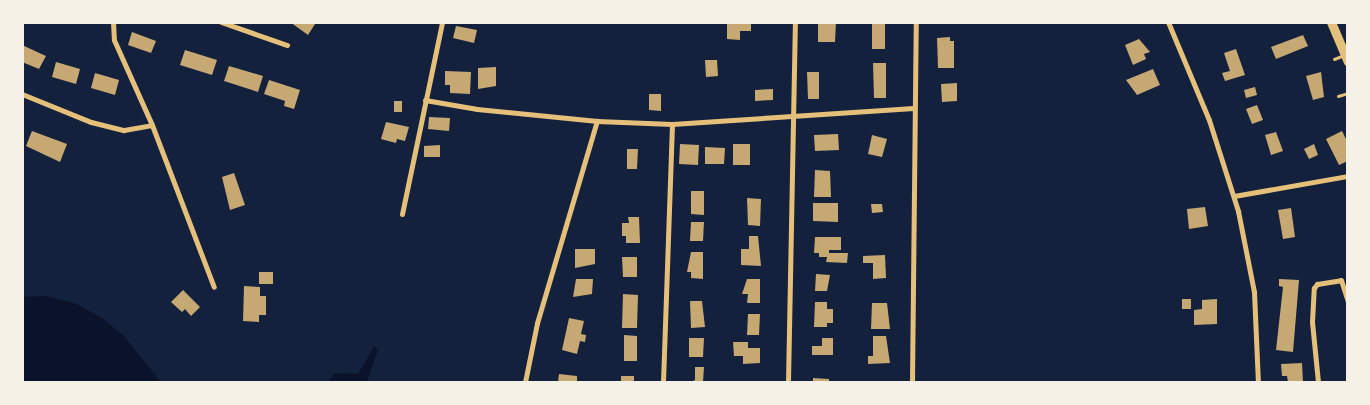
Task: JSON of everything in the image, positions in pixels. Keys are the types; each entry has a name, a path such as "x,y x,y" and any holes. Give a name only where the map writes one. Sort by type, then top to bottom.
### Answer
{"main road":[{"path":"1331,22 1346,58"}],"street":[{"path":"113,22 114,40 152,125 214,287"},
{"path":"221,22 287,44"},
{"path":"402,214 442,22"},
{"path":"788,382 795,22"},
{"path":"912,382 913,108 916,22"},
{"path":"1168,22 1208,120 1234,196 1254,292 1258,382"},
{"path":"22,94 91,122 124,130 152,125"},
{"path":"425,100 477,109 597,121 672,124 794,118 913,108"},
{"path":"525,382 537,323 597,121"},
{"path":"663,382 672,124"},
{"path":"1234,196 1348,176"},
{"path":"1318,382 1312,322 1314,288 1317,284 1340,280 1348,302"}],"lane":[{"path":"1334,59 1346,58"},
{"path":"1338,96 1348,93"}],"water":[{"path":"46,296 75,303 102,318 123,335 161,382 23,382 23,297"},
{"path":"374,346 378,350 367,382 329,382 334,373 358,374"}],"building":[{"path":"290,22 314,22 315,24 308,35"},
{"path":"727,22 751,22 751,31 740,31 740,40 727,39"},
{"path":"818,22 836,22 835,42 818,42"},
{"path":"872,22 885,22 885,49 872,49"},
{"path":"456,26 477,30 474,43 453,38"},
{"path":"132,32 156,41 151,53 128,45"},
{"path":"1303,35 1308,46 1276,59 1271,47"},
{"path":"950,37 950,41 954,41 954,68 938,68 937,38"},
{"path":"1139,39 1150,52 1144,54 1146,59 1133,65 1125,45"},
{"path":"22,45 46,56 39,69 22,62"},
{"path":"1236,49 1245,75 1225,81 1222,73 1230,71 1224,53"},
{"path":"185,50 217,60 212,75 180,65"},
{"path":"705,60 717,60 718,76 706,77"},
{"path":"56,62 80,69 76,84 52,77"},
{"path":"873,63 886,63 886,98 874,98"},
{"path":"229,66 263,76 258,92 224,81"},
{"path":"496,67 496,86 478,89 478,68"},
{"path":"1153,69 1160,85 1137,95 1126,80"},
{"path":"445,71 471,72 470,94 450,93 450,85 445,85"},
{"path":"807,72 819,72 819,99 808,99"},
{"path":"1321,72 1324,97 1313,100 1306,76"},
{"path":"95,73 119,80 115,95 91,88"},
{"path":"269,80 300,90 294,109 284,106 285,101 264,94"},
{"path":"957,83 957,101 942,102 941,84"},
{"path":"1255,87 1257,95 1246,98 1244,90"},
{"path":"773,89 773,100 755,101 755,90"},
{"path":"649,94 661,94 661,111 649,110"},
{"path":"394,101 402,101 402,112 394,112"},
{"path":"1257,105 1263,120 1252,124 1246,109"},
{"path":"429,117 450,118 449,131 428,129"},
{"path":"386,122 409,127 405,141 397,139 396,143 381,139"},
{"path":"32,131 67,144 60,162 26,146"},
{"path":"1342,131 1348,143 1348,161 1339,165 1326,139"},
{"path":"1276,132 1283,151 1271,155 1265,135"},
{"path":"838,134 839,150 815,151 814,135"},
{"path":"872,135 887,139 882,157 868,154"},
{"path":"680,144 699,145 698,165 679,164"},
{"path":"733,144 750,144 750,165 733,165"},
{"path":"1314,144 1318,155 1309,159 1304,149"},
{"path":"440,145 440,157 424,157 424,146"},
{"path":"705,147 725,148 724,164 705,164"},
{"path":"627,149 638,149 637,169 627,169"},
{"path":"815,170 830,171 831,197 814,197"},
{"path":"234,173 245,205 230,210 222,177"},
{"path":"691,191 704,191 704,215 691,214"},
{"path":"747,198 761,199 760,226 748,225"},
{"path":"813,203 838,203 838,222 813,221"},
{"path":"871,204 882,204 883,212 872,213"},
{"path":"1205,207 1208,226 1189,229 1187,209"},
{"path":"1291,208 1295,237 1283,239 1278,210"},
{"path":"628,217 639,217 640,243 626,243 626,236 622,236 622,223 629,223"},
{"path":"691,222 704,222 703,241 690,241"},
{"path":"749,236 758,236 761,266 741,265 741,249 749,249"},
{"path":"815,237 841,237 841,250 829,250 829,253 848,253 847,263 826,262 827,257 819,257 819,253 814,253"},
{"path":"575,249 595,249 595,264 575,268"},
{"path":"691,252 703,252 703,279 691,278 691,272 687,272"},
{"path":"885,255 886,278 873,279 873,263 863,263 863,256"},
{"path":"622,257 637,257 637,277 623,277"},
{"path":"259,272 273,272 273,284 259,284"},
{"path":"816,274 830,275 827,291 815,291"},
{"path":"576,279 593,279 592,294 573,297"},
{"path":"747,279 760,279 760,303 747,303 748,294 742,294"},
{"path":"1279,279 1299,280 1293,352 1276,350 1283,287 1279,286"},
{"path":"244,286 260,287 260,296 266,296 266,315 259,315 259,322 243,321"},
{"path":"183,290 200,307 191,316 185,309 182,312 171,302"},
{"path":"623,294 638,295 637,328 622,328"},
{"path":"1182,299 1191,299 1191,309 1182,309"},
{"path":"1217,299 1217,324 1194,325 1194,310 1202,309 1202,300"},
{"path":"690,301 702,301 705,327 691,328"},
{"path":"815,302 827,302 827,309 833,309 833,323 827,323 827,327 814,327"},
{"path":"872,303 887,303 890,329 871,329"},
{"path":"748,314 760,314 759,335 747,335"},
{"path":"569,318 584,321 581,334 586,335 585,342 580,341 577,354 562,350"},
{"path":"624,335 637,336 637,361 624,361"},
{"path":"873,336 886,336 890,363 868,364 868,356 873,356"},
{"path":"689,338 704,338 703,357 689,357"},
{"path":"822,338 833,338 833,355 812,355 812,346 822,346"},
{"path":"733,342 748,342 748,348 760,348 760,363 743,364 743,356 734,356"},
{"path":"1302,363 1303,382 1288,382 1287,376 1282,376 1281,364"},
{"path":"695,367 704,367 703,382 691,382 695,380"},
{"path":"559,374 577,376 577,382 558,382"},
{"path":"621,376 634,376 634,382 621,382"},
{"path":"813,378 829,379 829,382 813,382"}]}
